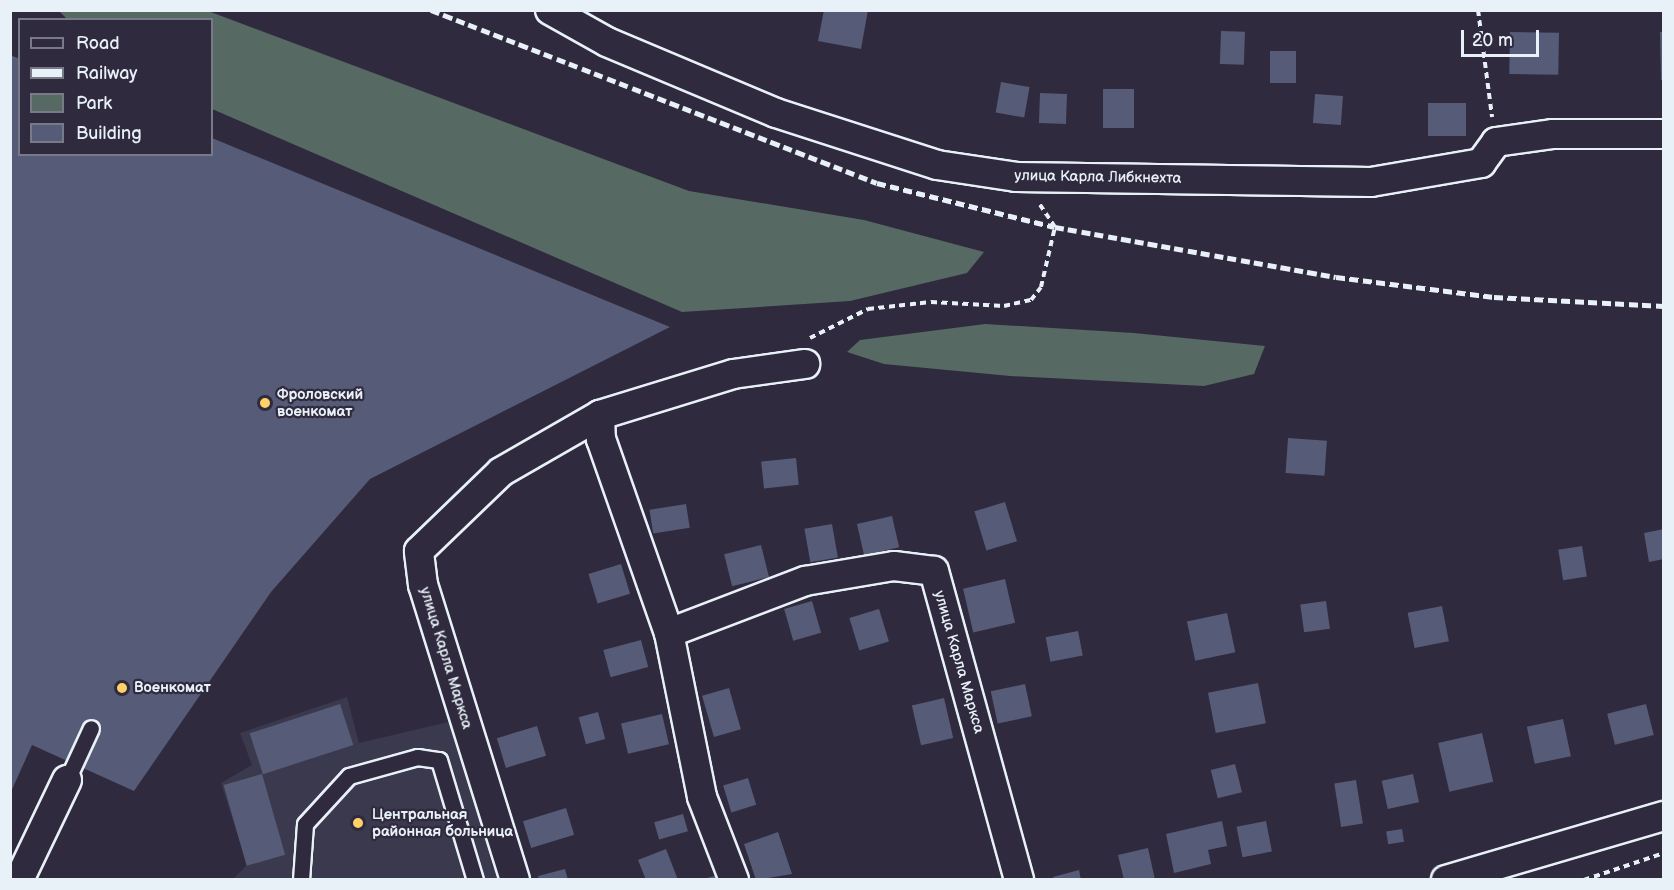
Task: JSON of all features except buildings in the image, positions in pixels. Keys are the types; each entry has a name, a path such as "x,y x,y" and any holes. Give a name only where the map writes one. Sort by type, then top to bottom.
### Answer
{"street":[{"name":"улица Карла Либкнехта","path":"550,10 607,42 776,113 937,165 1016,177 1371,182 1481,163 1496,142"},
{"path":"1496,142 1553,134 1664,134"},
{"name":"улица Карла Маркса","path":"515,879 423,585 419,551 501,471 600,415 803,354"},
{"path":"600,415 601,439 669,633 702,797 734,879"},
{"name":"улица Карла Маркса","path":"669,633 805,581 894,566 934,571 1019,879"},
{"path":"19,879 67,780"},
{"path":"1446,879 1664,816"}],"lane":[{"path":"67,780 91,728"},
{"path":"301,879 305,824 349,776 417,757 439,760 476,879"}],"path":[{"path":"1478,10 1496,142"},
{"path":"803,354 868,309 931,302 1004,306 1031,300 1041,287 1055,227 1016,177"},
{"path":"1584,879 1664,853"}],"shaded area":[{"name":"Центральная районная больница","path":"347,697 359,743 457,720 493,869 513,862 518,879 233,879 247,865 221,783 252,765 240,733"}],"green space":[{"path":"59,11 208,11 689,191 864,220 984,252 967,273 850,301 682,312 213,109 213,18 66,18"},
{"path":"985,324 1134,333 1265,346 1254,374 1204,386 1010,376 884,364 847,352 860,340"}],"railway":[{"path":"431,10 877,183 1055,227 1336,277 1494,297 1664,306"}],"place":[{"name":"Фроловский военкомат","path":"265,403"},
{"name":"Военкомат","path":"122,688"},
{"name":"Центральная районная больница","path":"358,823"}]}
